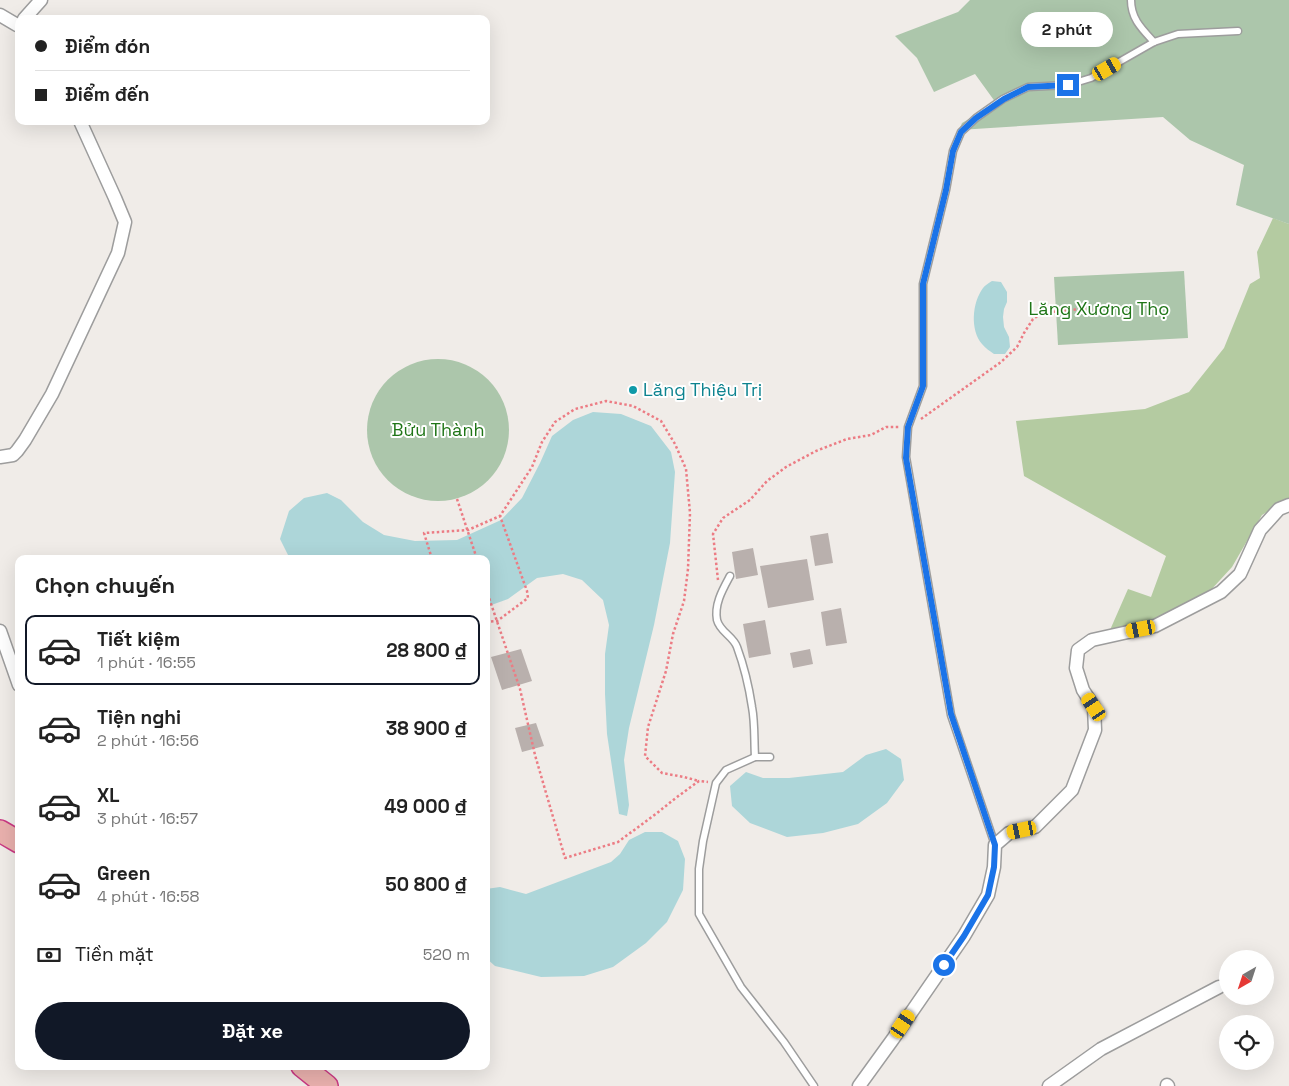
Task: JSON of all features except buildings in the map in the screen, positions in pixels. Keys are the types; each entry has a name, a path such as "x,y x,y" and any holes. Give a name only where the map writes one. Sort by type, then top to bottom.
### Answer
{"highway":[{"path":"0,830 15,839"},
{"path":"307,1070 327,1086"}],"street":[{"path":"27,15 41,0"},
{"path":"0,15 15,21"},
{"path":"0,457 13,455 17,451 52,394 118,253 124,222 82,125"},
{"path":"858,1086 964,936 988,895 994,867 995,845 1009,832 1035,827 1072,790 1095,730 1094,707 1083,690 1076,668 1078,650 1092,640 1155,626 1222,592 1240,574 1260,530 1279,509 1289,506"},
{"path":"0,631 15,674"},
{"path":"1049,1086 1102,1050 1219,988"}],"lane":[{"path":"1131,0 1135,19 1154,42"},
{"path":"995,845 951,714 906,458 908,427 923,386 923,284 946,190 953,151 961,132 976,118 1004,99 1028,87 1068,85 1091,78 1154,42 1178,34 1238,31"},
{"path":"730,576 721,594 717,620 722,630 736,643 741,656 752,708 755,757"},
{"path":"770,757 755,757 726,770 716,783 699,868 699,914 741,987 784,1042 814,1086"}],"path":[{"path":"721,594 717,576 713,534 723,518 750,500 767,481 786,467 816,451 847,439 871,435 886,427 908,427 1001,362 1017,347 1033,319 1042,313 1080,309 1092,310 1102,307 1121,308"},
{"path":"431,555 424,533 468,530 500,516 532,466 542,442 555,422 575,409 606,401 632,406 661,421 675,444 686,469 690,513 688,569 684,601 673,634 666,670 648,727 645,756 662,773 716,783"},
{"path":"457,499 476,555"},
{"path":"490,622 497,621 528,598 500,516"},
{"path":"490,600 520,689 526,721 565,858 618,842 699,781"}],"green space":[{"path":"970,0 1289,0 1289,224 1236,205 1244,165 1190,140 1163,117 959,130 962,123 996,103 975,74 934,92 917,58 895,36 958,12"},
{"path":"1273,218 1289,224 1289,499 1262,515 1232,567 1209,592 1152,620 1110,630 1128,589 1151,597 1166,556 1024,476 1016,421 1145,409 1189,392 1224,348 1250,284 1260,278 1257,252"},
{"name":"Lăng Xương Thọ","path":"1184,271 1188,338 1058,345 1054,277"},
{"name":"Bửu Thành","path":"438,359 452,360 465,364 478,371 488,380 497,390 504,403 508,416 508,444 504,457 497,470 488,480 478,489 465,496 452,500 438,501 424,500 411,496 398,489 388,480 379,470 372,457 368,444 367,430 368,416 372,403 379,390 388,380 398,371 411,364 424,360"}],"water":[{"path":"992,281 1001,282 1007,292 1007,302 1003,317 1010,347 1005,354 994,354 985,347 978,338 974,324 979,294"},
{"path":"593,412 621,414 651,426 671,452 675,472 670,543 654,625 629,728 624,760 629,805 627,816 619,814 607,734 605,654 609,625 603,600 582,580 563,574 537,578 508,599 490,606 490,555 288,555 280,539 289,511 304,498 327,493 341,500 363,522 384,535 415,541 457,540 501,520 522,498 552,436 573,420"},
{"path":"886,749 901,759 904,780 887,803 858,824 823,833 787,837 750,823 732,806 730,786 746,772 763,778 789,778 843,772 866,755"},
{"path":"645,832 662,832 678,841 685,859 683,890 667,922 646,943 613,967 584,976 541,977 495,966 490,962 490,888 500,887 526,894 611,862 620,854 629,840"}],"place":[{"name":"Lăng Thiệu Trị","path":"633,390"}],"route":[{"path":"944,965 988,895 994,867 995,845 951,714 906,458 908,427 923,386 923,284 946,190 953,151 961,132 976,118 1004,99 1028,87 1068,85"}]}
